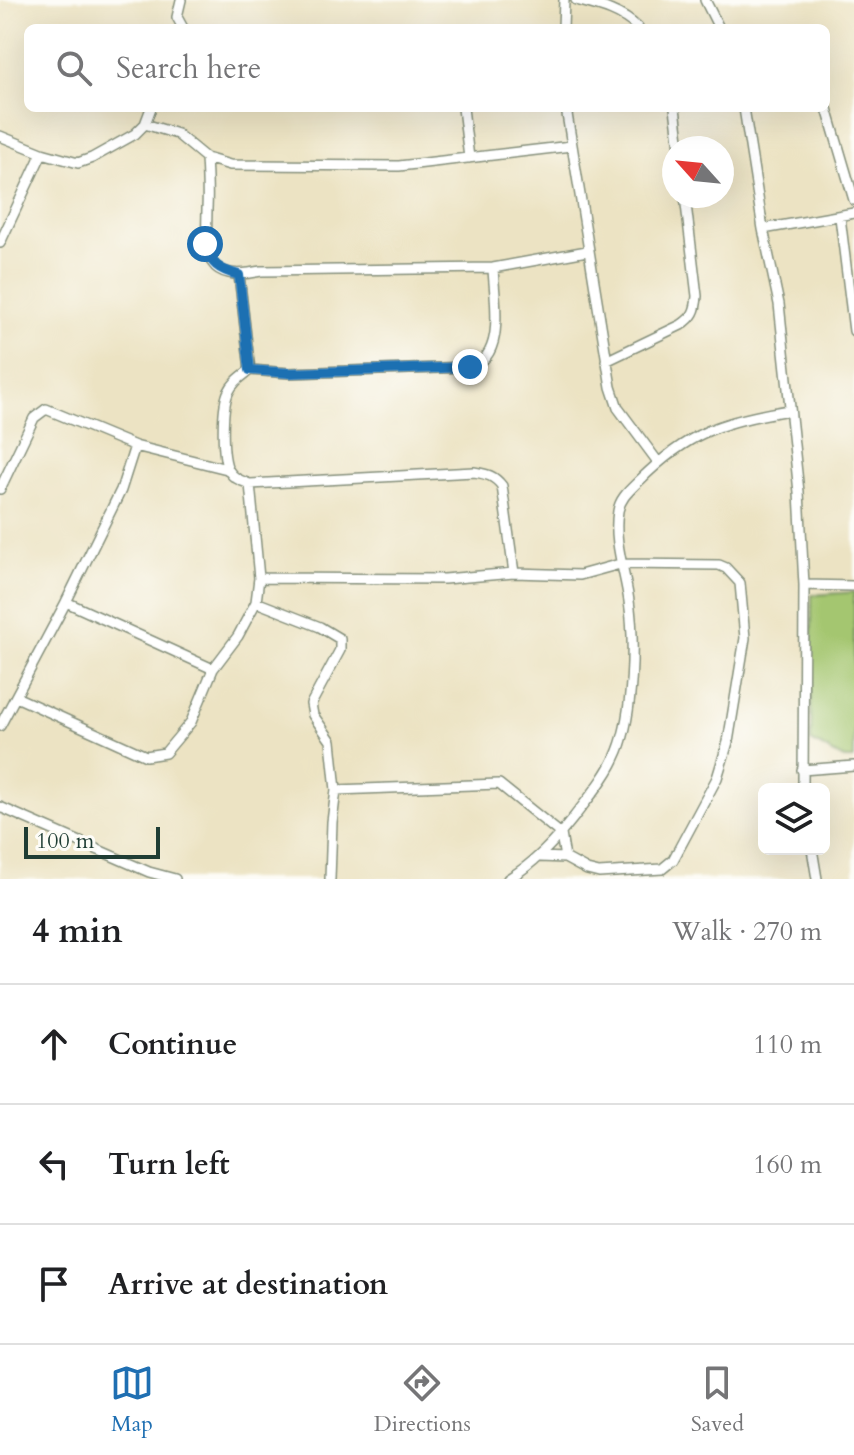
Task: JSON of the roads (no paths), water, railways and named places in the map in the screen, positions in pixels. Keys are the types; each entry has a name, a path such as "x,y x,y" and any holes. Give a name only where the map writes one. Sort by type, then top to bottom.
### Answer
{"street":[{"path":"181,0 177,17 181,24"},
{"path":"563,24 564,0"},
{"path":"576,0 611,10 634,24"},
{"path":"705,0 717,24"},
{"path":"0,136 78,163 122,143 145,124 150,112"},
{"path":"463,112 469,158"},
{"path":"567,112 606,361 618,408 658,462"},
{"path":"676,112 678,136"},
{"path":"745,112 763,229 779,304 799,492 804,585 803,783"},
{"path":"828,112 854,200"},
{"path":"145,124 177,134 206,158 230,165 399,166 571,146"},
{"path":"0,243 42,153"},
{"path":"206,158 208,200 205,244 208,258 217,268 239,275 261,271 493,268 587,251"},
{"path":"606,361 681,325 696,310 686,208"},
{"path":"763,229 854,213"},
{"path":"840,217 854,331"},
{"path":"227,469 224,405 235,381 250,370 289,373 470,367 486,360 495,338 493,268"},
{"path":"239,275 250,370"},
{"path":"0,489 34,418 46,409 135,446 227,469 235,478 250,484 474,472 487,474 496,478 502,486 514,573"},
{"path":"508,879 540,857 601,781 617,752 628,720 631,672 629,602 620,564 618,510 623,497 658,462 715,426 789,410"},
{"path":"0,726 121,490 135,446"},
{"path":"16,697 146,756 165,753 191,722 213,669 238,636 256,602 259,578 250,484"},
{"path":"259,578 444,579 514,573 580,575 620,564 719,565 734,575 740,583 745,638 728,742 717,778 673,860 662,869 599,873 565,858 540,857"},
{"path":"804,585 854,586"},
{"path":"66,602 213,669"},
{"path":"256,602 320,627 340,639 340,650 311,704 313,715 331,741 336,790 330,879"},
{"path":"802,770 854,766"},
{"path":"336,790 499,784 561,834 565,858"},
{"path":"0,807 147,876 175,879"},
{"path":"813,855 817,879"}]}
